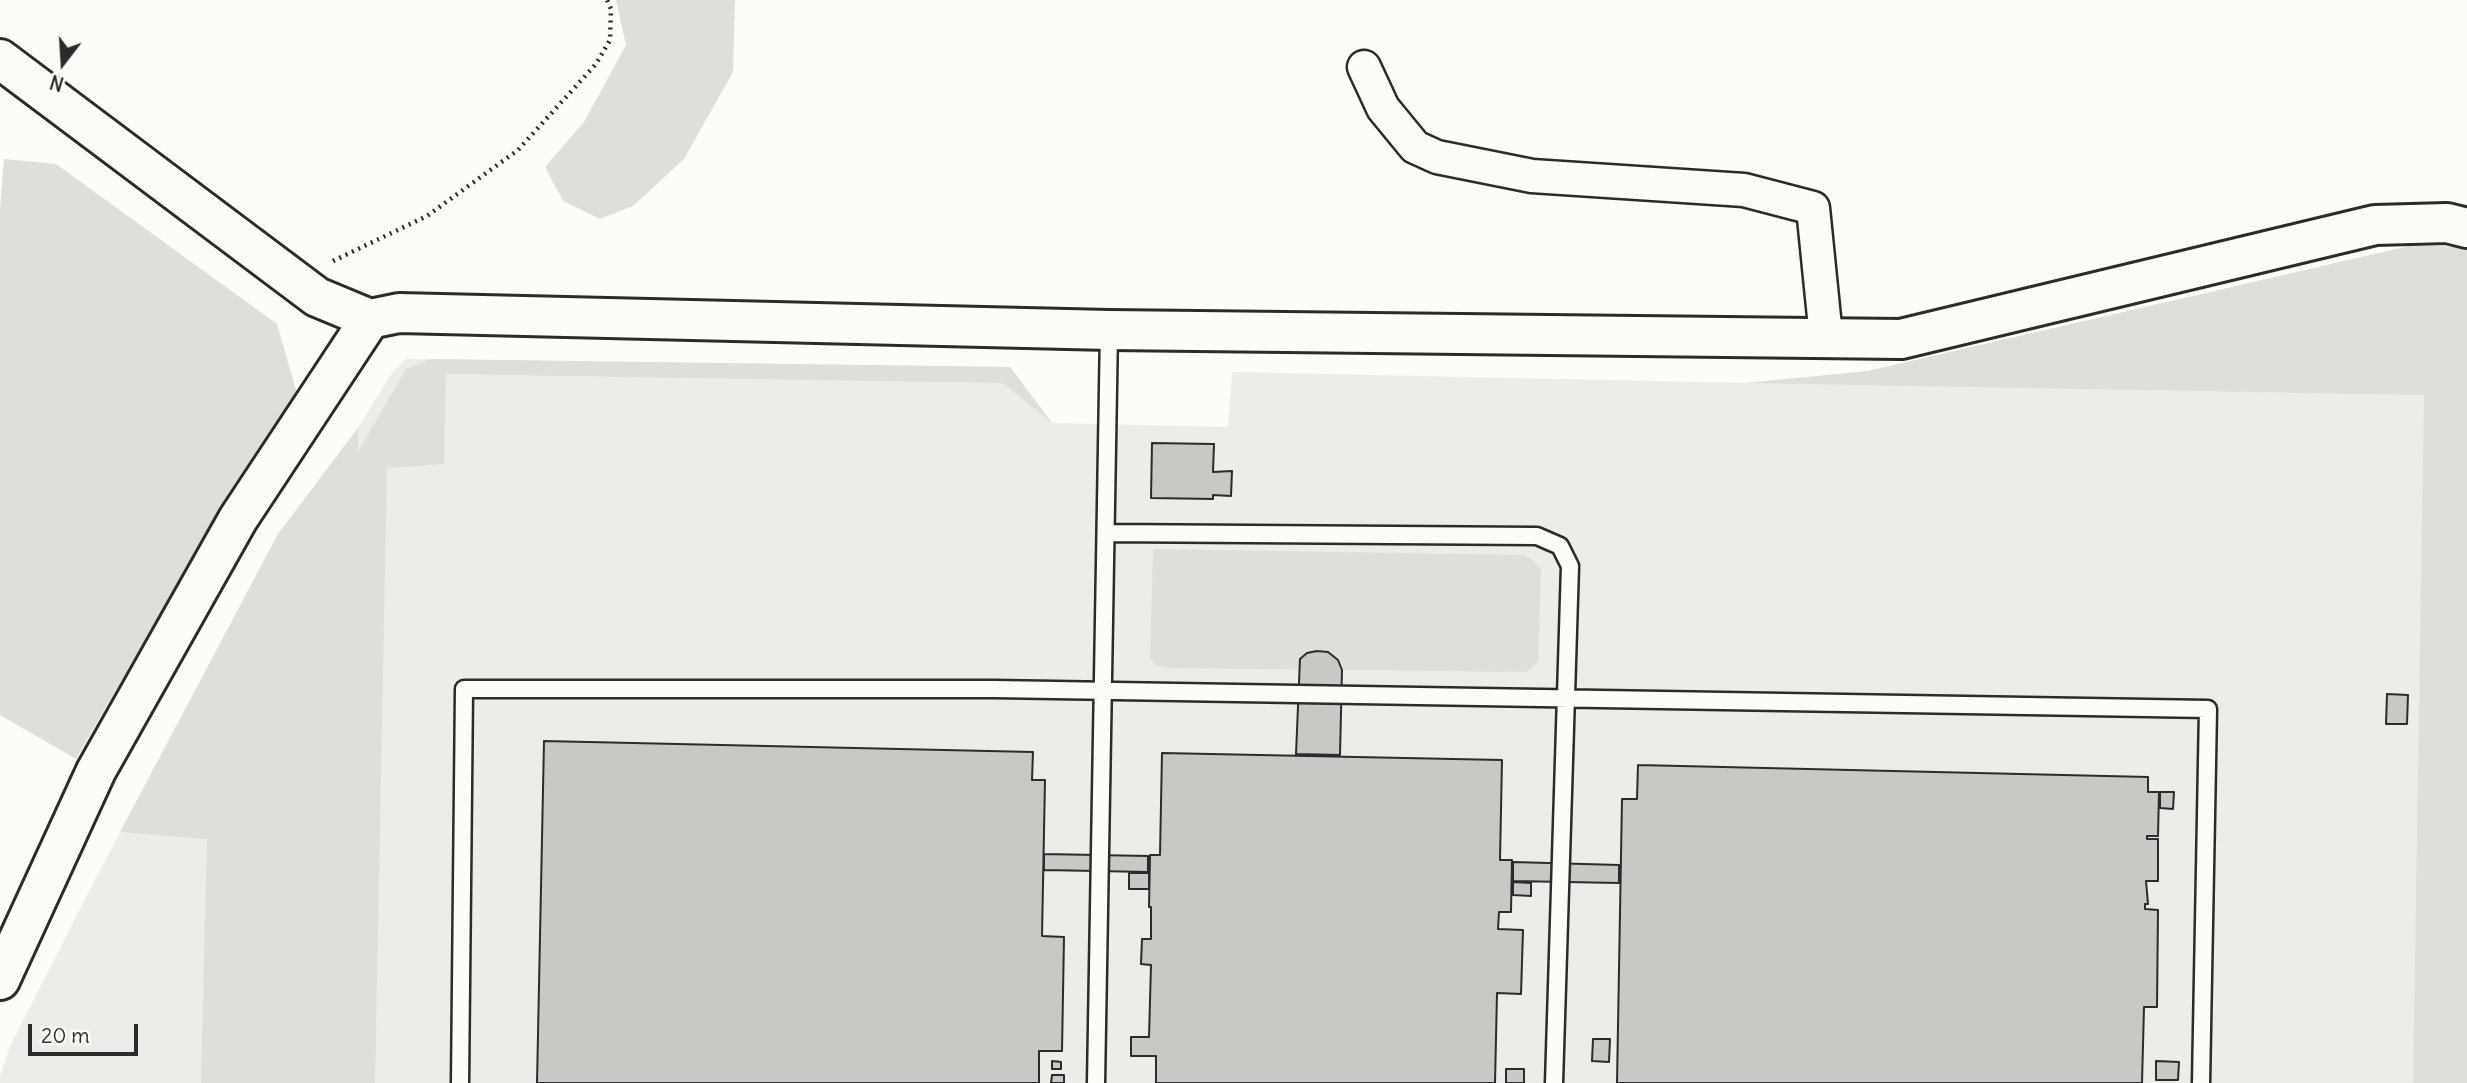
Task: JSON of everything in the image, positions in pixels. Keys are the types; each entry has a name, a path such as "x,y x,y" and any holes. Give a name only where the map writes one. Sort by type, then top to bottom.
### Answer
{"street":[{"path":"0,59 317,297 370,319 399,313 1109,330 1901,339 2375,225 2447,223 2467,228"},
{"path":"1364,67 1383,108 1415,147 1437,157 1532,176 1744,190 1814,208 1826,337"},
{"path":"0,979 96,771 238,519 370,319"}],"lane":[{"path":"1096,1083 1109,330"},
{"path":"1106,533 1536,536 1560,546 1570,566 1555,1083"},
{"path":"460,1083 464,689 1103,689 2208,709 2201,1083"}],"path":[{"path":"317,297 333,261 427,216 517,150 596,64 610,40 611,9 607,0"}],"shaded area":[{"path":"616,0 735,0 733,72 684,159 633,206 600,219 563,201 545,167 584,122 626,45"},
{"path":"4,159 56,164 277,324 298,397 220,509 76,759 0,715 0,210"},
{"path":"2414,245 2467,250 2467,1083 0,1083 10,1046 278,534 358,428 392,373 406,359 1010,367 1052,423 1228,427 1232,372 1746,383 1868,371"},
{"path":"2414,245 2467,250 2467,1083 2413,1083 2424,395 1746,383 1868,371"},
{"path":"431,359 1010,367 1052,423 1003,383 446,374 444,464 387,468 375,1083 201,1083 207,839 120,832 278,534 358,428 358,452 406,369"},
{"path":"1153,549 1522,555 1532,559 1541,570 1538,662 1526,672 1168,668 1156,665 1150,658"}],"building":[{"path":"1152,443 1214,444 1213,472 1232,471 1231,496 1213,495 1213,499 1151,498"},
{"path":"1328,652 1338,660 1342,670 1340,755 1296,754 1300,659 1307,653"},
{"path":"2387,694 2408,695 2407,724 2386,724"},
{"path":"544,741 1033,752 1032,780 1045,780 1042,936 1064,937 1062,1051 1039,1051 1039,1083 537,1083"},
{"path":"1162,753 1502,760 1500,860 1512,860 1511,912 1499,912 1498,929 1523,930 1521,994 1497,993 1495,1083 1156,1083 1156,1056 1131,1056 1131,1037 1149,1037 1151,965 1141,964 1142,939 1151,939 1150,855 1160,855"},
{"path":"1638,765 2148,777 2148,792 2159,792 2158,836 2147,836 2147,839 2158,839 2158,881 2146,881 2148,904 2145,904 2145,909 2158,910 2157,1007 2144,1007 2142,1083 1617,1083 1622,799 1637,799"},
{"path":"2160,792 2174,792 2173,809 2160,808"},
{"path":"1044,854 1148,856 1148,872 1044,870"},
{"path":"1513,862 1619,865 1619,883 1513,881"},
{"path":"1129,873 1149,873 1149,889 1129,889"},
{"path":"1513,882 1531,883 1531,896 1513,895"},
{"path":"1593,1039 1610,1039 1609,1062 1592,1061"},
{"path":"1052,1061 1061,1062 1061,1069 1052,1069"},
{"path":"2156,1061 2179,1062 2178,1080 2156,1080"},
{"path":"1506,1069 1524,1069 1524,1083 1506,1083"},
{"path":"1052,1075 1064,1075 1064,1083 1051,1083"}]}
